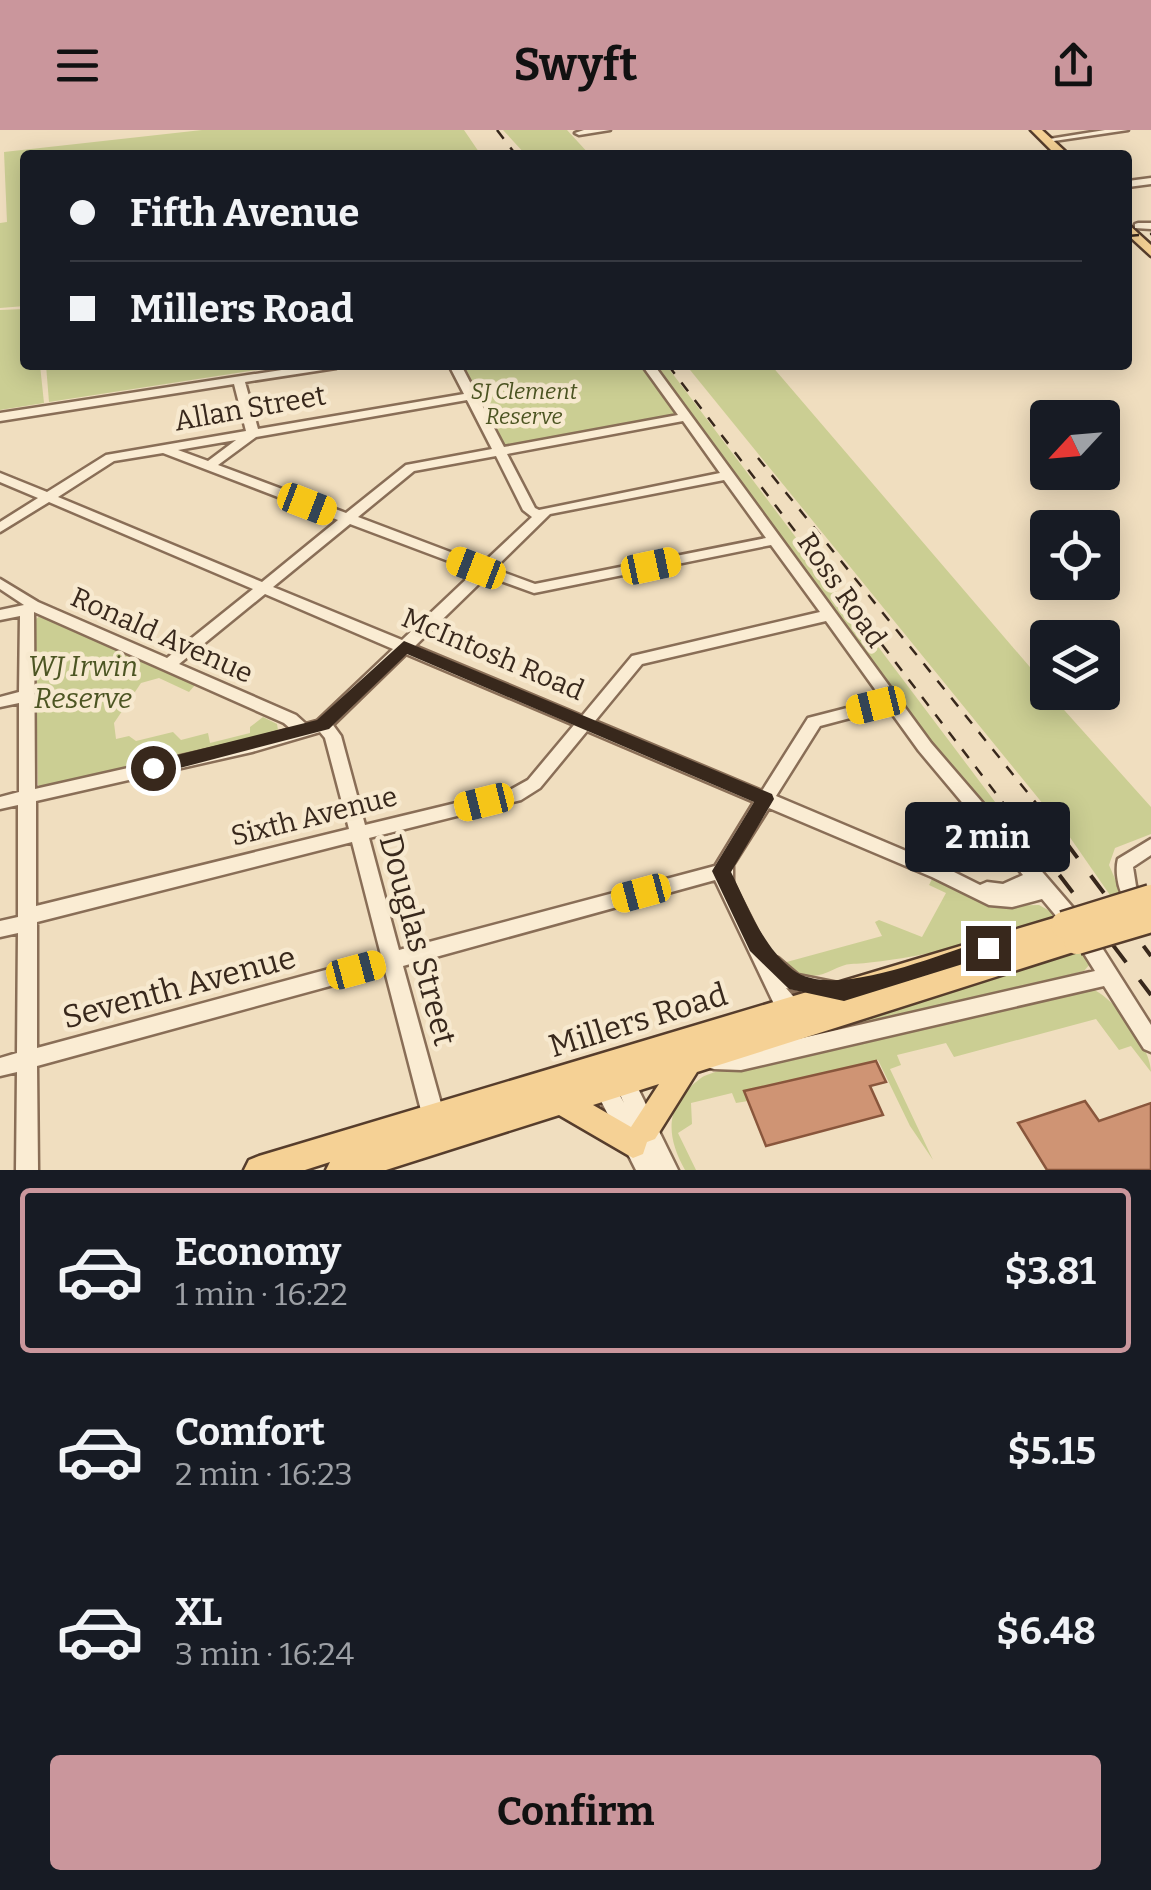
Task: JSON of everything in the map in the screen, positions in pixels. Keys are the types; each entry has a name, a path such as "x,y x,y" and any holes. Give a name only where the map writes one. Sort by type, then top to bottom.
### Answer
{"main road":[{"path":"1027,130 1040,137"},
{"path":"1136,224 1151,239"},
{"path":"1136,224 1151,252"},
{"name":"Millers Road","path":"259,1170 434,1118 611,1077 694,1063 1074,932 1151,898"},
{"name":"Millers Road","path":"342,1170 562,1102 611,1077 844,992 1074,932 1151,919"},
{"path":"562,1102 639,1136 694,1063"}],"street":[{"path":"579,133 606,130"},
{"path":"1040,137 1124,130"},
{"path":"0,417 304,370"},
{"path":"458,370 530,510 540,517"},
{"name":"Ross Road","path":"652,370 891,702 1040,883 1151,1042"},
{"path":"209,466 253,433 240,380"},
{"name":"Allan Street","path":"0,528 110,458 471,396"},
{"path":"167,666 410,468 686,417"},
{"path":"162,448 540,589 775,540"},
{"path":"0,803 314,728 540,517 558,507 728,475"},
{"name":"McIntosh Road","path":"0,477 964,883 986,898 1006,902 1040,883"},
{"name":"Ronald Avenue","path":"0,583 30,608 314,728"},
{"path":"0,615 30,608 28,1170"},
{"name":"Sixth Avenue","path":"0,929 525,791 637,660 829,615"},
{"path":"0,702 28,696"},
{"path":"829,1018 790,1010 722,871 814,722 891,702"},
{"name":"Douglas Street","path":"314,728 333,736 434,1118"},
{"path":"1151,846 1131,856 1122,874 1151,919"},
{"name":"Seventh Avenue","path":"0,1067 722,871"},
{"path":"757,945 789,980 844,992"},
{"name":"Millers Road","path":"694,1063 741,1061 1106,977"},
{"path":"611,1077 639,1136 648,1170"},
{"path":"639,1136 667,1170"}],"green space":[{"path":"202,130 464,130 478,150 22,150"},
{"path":"503,130 567,130 585,150 521,150"},
{"path":"20,150 20,306 0,308 0,223 7,222 4,152"},
{"path":"20,309 20,370 41,370 44,403 0,410 0,310"},
{"path":"46,370 257,370 49,402"},
{"name":"SJ Clement Reserve","path":"465,370 645,370 678,415 504,446"},
{"path":"658,370 670,370 1026,843 1019,845 942,759"},
{"path":"690,370 775,370 1030,667 1030,710 1064,710 1151,807 1151,834 1115,848 1109,865 1122,895 1112,898 1069,836"},
{"name":"WJ Irwin Reserve","path":"43,613 195,685 189,692 159,678 141,683 114,723 116,739 129,736 136,741 173,732 181,740 208,733 210,743 250,733 250,727 263,717 277,724 278,730 274,735 44,788 38,785 35,620"},
{"path":"932,879 996,906 1039,905 1057,915 988,940 846,965 815,976 798,974 783,963 882,936 875,922 879,920 922,937 946,893 929,885"},
{"path":"1084,950 1090,964 1084,971 798,1043 796,1039"},
{"path":"1090,988 1110,1001 1130,1024 1145,1050 1151,1072 1131,1046 1119,1050 1096,1019 954,1057 946,1043 897,1055 901,1065 890,1069 933,1160 910,1126 878,1060 745,1091 748,1101 736,1103 732,1093 691,1103 692,1124 678,1133 696,1170 685,1170 678,1157 672,1132 675,1109 701,1078 747,1065 844,1048"}],"building":[{"path":"876,1061 886,1082 870,1086 883,1115 766,1146 744,1091"},
{"path":"1085,1101 1099,1121 1151,1103 1151,1170 1047,1170 1018,1123"}],"railway":[{"path":"497,130 512,150"},
{"path":"1132,236 1151,234"},
{"path":"672,370 1007,808"},
{"path":"758,458 1040,808"},
{"path":"1006,805 1151,995"},
{"path":"1038,805 1151,956"}],"route":[{"path":"153,768 252,746 323,724 404,646 765,799 722,871 757,945 776,971 789,980 844,992 988,948"}]}
